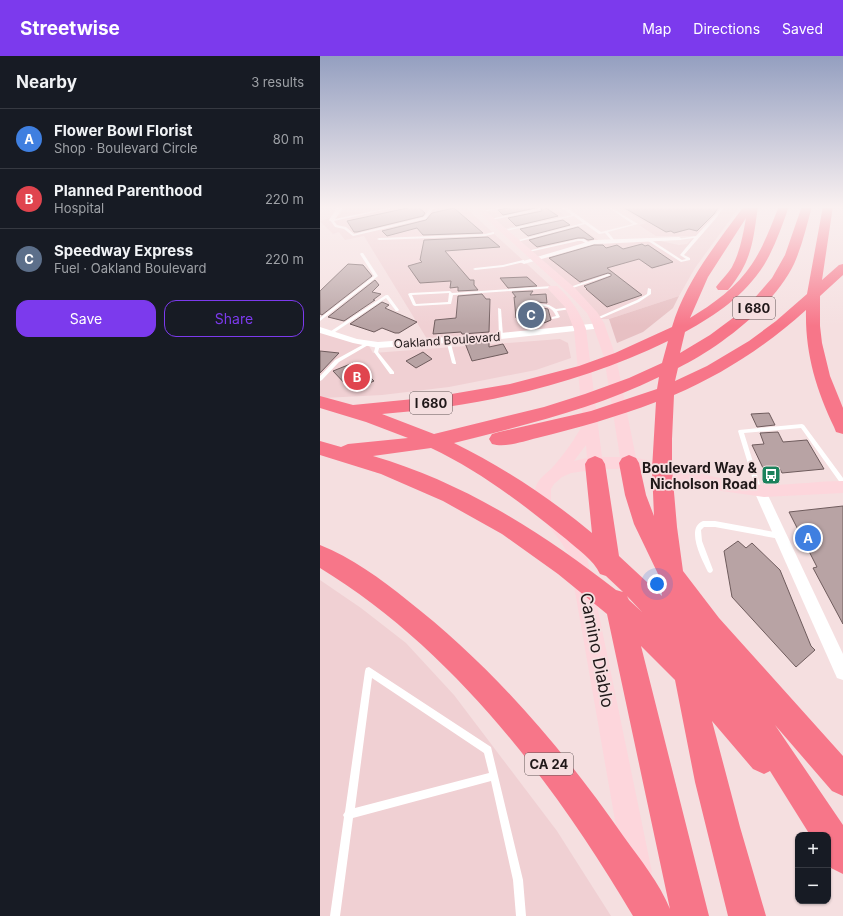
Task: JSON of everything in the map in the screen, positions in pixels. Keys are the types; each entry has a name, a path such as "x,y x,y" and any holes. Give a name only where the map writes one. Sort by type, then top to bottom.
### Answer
{"highway":[{"path":"722,246 701,277 688,303 680,324 670,360 666,387 662,457 666,529 672,588 684,661 718,807 747,916"},
{"path":"647,345 706,303 730,279 740,265 747,246"},
{"name":"I 680","path":"320,411 361,410 438,402 540,382 595,365 647,345 696,320 723,302 756,268 768,246"},
{"name":"I 680","path":"542,422 599,395 656,372 691,354 718,337 749,312 765,296 778,280 787,265 793,246"},
{"path":"822,246 814,300 813,331 819,367 829,396 843,427"},
{"path":"320,454 419,444 472,444 542,422 639,401 671,389 741,354 784,323 843,268"},
{"path":"320,402 364,415 409,432 456,453 526,496 573,531 596,551 647,598 728,688 758,727 843,857"},
{"path":"320,448 378,464 450,493 495,517 524,535 572,569 624,611 707,692 778,774 824,832"},
{"path":"629,463 633,486 644,522 658,552 679,587 718,637 843,780"},
{"path":"595,464 604,542 632,671 690,916"},
{"name":"CA 24","path":"320,556 370,588 423,629 484,687 558,775 613,851 654,916"},
{"path":"831,842 843,857"}],"main road":[{"path":"508,246 532,268"},
{"path":"524,246 569,288 592,312 598,323 610,357 629,463"},
{"path":"542,278 566,300 576,315 580,329 595,464"},
{"name":"Camino Diablo","path":"590,425 583,438 557,472 548,480 543,489 543,501 546,512 564,531 572,543 578,557 647,916"},
{"path":"557,472 577,466 629,463 735,488 760,491 843,487"}],"street":[{"path":"524,261 581,246"},
{"name":"Oakland Boulevard","path":"320,330 368,344 378,345 580,329 598,323"},
{"path":"760,491 780,536 837,646 843,672"}],"lane":[{"path":"529,251 551,246"},
{"path":"657,246 682,261 689,259 682,255 690,246"},
{"path":"320,320 376,276 362,254"},
{"path":"475,269 504,266 524,261"},
{"path":"569,288 609,275"},
{"path":"451,294 450,302 415,305 410,294 450,292 451,294 552,287"},
{"path":"598,323 638,302 649,294 649,289"},
{"path":"330,333 387,296 397,310"},
{"path":"533,333 535,313 532,305 547,304 554,312"},
{"path":"547,309 554,312 571,308"},
{"path":"499,309 501,336"},
{"path":"448,340 454,363"},
{"path":"320,379 337,361 368,344"},
{"path":"378,345 376,352 392,372"},
{"path":"760,491 741,431 802,426 843,482"},
{"path":"710,570 697,536 697,529 704,523 780,536"},
{"path":"335,916 369,671 488,750 518,880 521,916"},
{"path":"348,815 493,776"}],"shaded area":[{"path":"370,246 508,246 566,300 580,329 427,339"},
{"path":"522,246 711,246 695,268 679,296 609,319 596,319"},
{"path":"679,296 673,308 643,332 617,343 609,319"},
{"path":"320,330 368,344 373,353 560,339 568,343 571,358 536,370 449,387 382,395 323,398 320,397"},
{"path":"320,580 361,608 406,643 454,695 557,831 611,916 320,916"}],"building":[{"path":"423,246 500,247 445,251 470,280 474,280 474,285 478,290 458,291 458,287 450,288 451,281 420,283 408,266 422,262 420,260"},
{"path":"590,246 604,246 606,248 619,246 623,249 634,246 650,246 673,262 652,268 639,259 607,268 642,295 607,307 584,286 611,276 611,274 608,273 580,282 549,258"},
{"path":"348,264 363,265 372,276 322,315 320,314 320,291"},
{"path":"527,277 537,286 508,288 500,278"},
{"path":"375,280 379,285 372,292 381,294 373,300 375,300 344,321 328,317"},
{"path":"533,291 530,295 546,294 547,303 536,302 530,304 529,317 516,318 514,297 516,297 512,292"},
{"path":"482,294 486,299 490,299 489,332 433,334 435,320 456,318 458,296"},
{"path":"382,302 389,305 385,308 417,322 399,333 382,328 374,332 350,324"},
{"path":"536,307 548,309 551,320 544,323 536,317"},
{"path":"489,341 489,347 503,344 508,353 472,361 465,343"},
{"path":"320,351 339,353 320,373"},
{"path":"423,352 432,359 416,368 406,361"},
{"path":"356,363 374,381 358,388 354,384 348,387 333,371"},
{"path":"769,413 775,425 757,427 751,414"},
{"path":"778,432 783,442 807,440 824,469 782,473 780,469 767,470 763,468 752,445 764,444 760,433"},
{"path":"843,506 843,624 813,568 817,567 789,512"},
{"path":"738,541 746,548 752,543 780,570 811,646 815,650 796,667 732,597 724,551"}],"place":[{"name":"Speedway Express","path":"531,315"},
{"name":"Planned Parenthood","path":"357,377"},
{"name":"Boulevard Way & Nicholson Road","path":"771,475"},
{"name":"Flower Bowl Florist","path":"808,538"}]}
